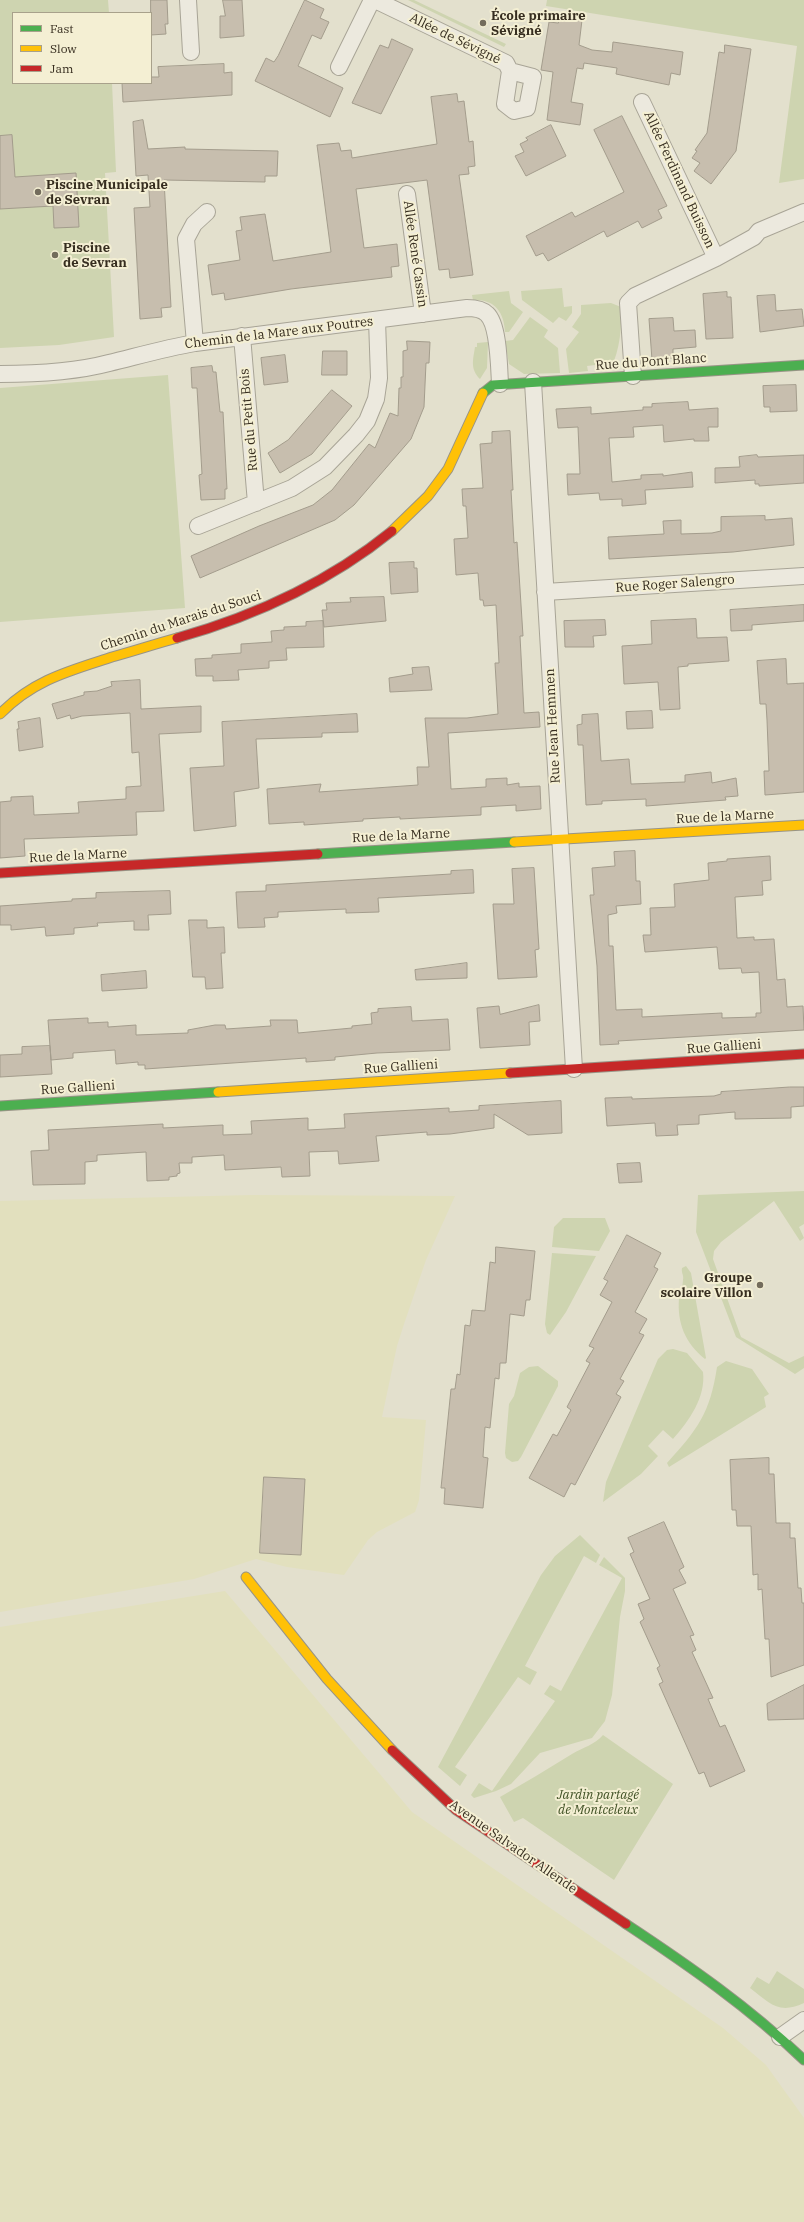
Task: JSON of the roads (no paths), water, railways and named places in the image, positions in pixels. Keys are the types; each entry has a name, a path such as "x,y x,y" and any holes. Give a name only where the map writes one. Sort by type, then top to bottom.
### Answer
{"street":[{"path":"188,0 191,52"},
{"path":"339,67 374,0"},
{"name":"Allée de Sévigné","path":"374,0 506,63 510,71"},
{"name":"Allée Ferdinand Buisson","path":"642,102 716,258"},
{"name":"Allée René Cassin","path":"406,194 424,314"},
{"path":"195,343 186,239 194,224 207,212"},
{"path":"633,376 628,303 643,291 716,258 754,237 759,231 804,212"},
{"name":"Chemin de la Mare aux Poutres","path":"0,374 84,368 109,363 160,349 195,343 467,308 478,309 487,314 494,328 500,384"},
{"path":"198,526 292,488 312,477 325,467 356,435 367,421 376,399 379,378 377,320"},
{"name":"Rue du Petit Bois","path":"242,336 256,503"},
{"name":"Rue du Pont Blanc","path":"500,384 804,366"},
{"name":"Rue Jean Hemmen","path":"533,382 559,840 574,1069"},
{"name":"Chemin du Marais du Souci","path":"0,714 16,697 46,680 136,650 213,627 266,608 314,584 346,564 397,525 432,489 448,469 480,397 485,390 493,385 500,384"},
{"name":"Rue Roger Salengro","path":"545,592 804,576"},
{"name":"Rue de la Marne","path":"0,873 804,825"},
{"name":"Rue Gallieni","path":"0,1106 804,1054"},
{"name":"Avenue Salvador Allende","path":"246,1577 327,1679 401,1760 456,1810 696,1971 780,2037 804,2060"},
{"path":"780,2037 804,2020"}],"place":[{"name":"École primaire Sévigné","path":"483,23"},
{"name":"Piscine Municipale de Sevran","path":"38,192"},
{"name":"Piscine de Sevran","path":"55,255"},
{"name":"Groupe scolaire Villon","path":"760,1285"}],"park label":[{"name":"Jardin partagé de Montceleux","path":"598,1802"}]}
